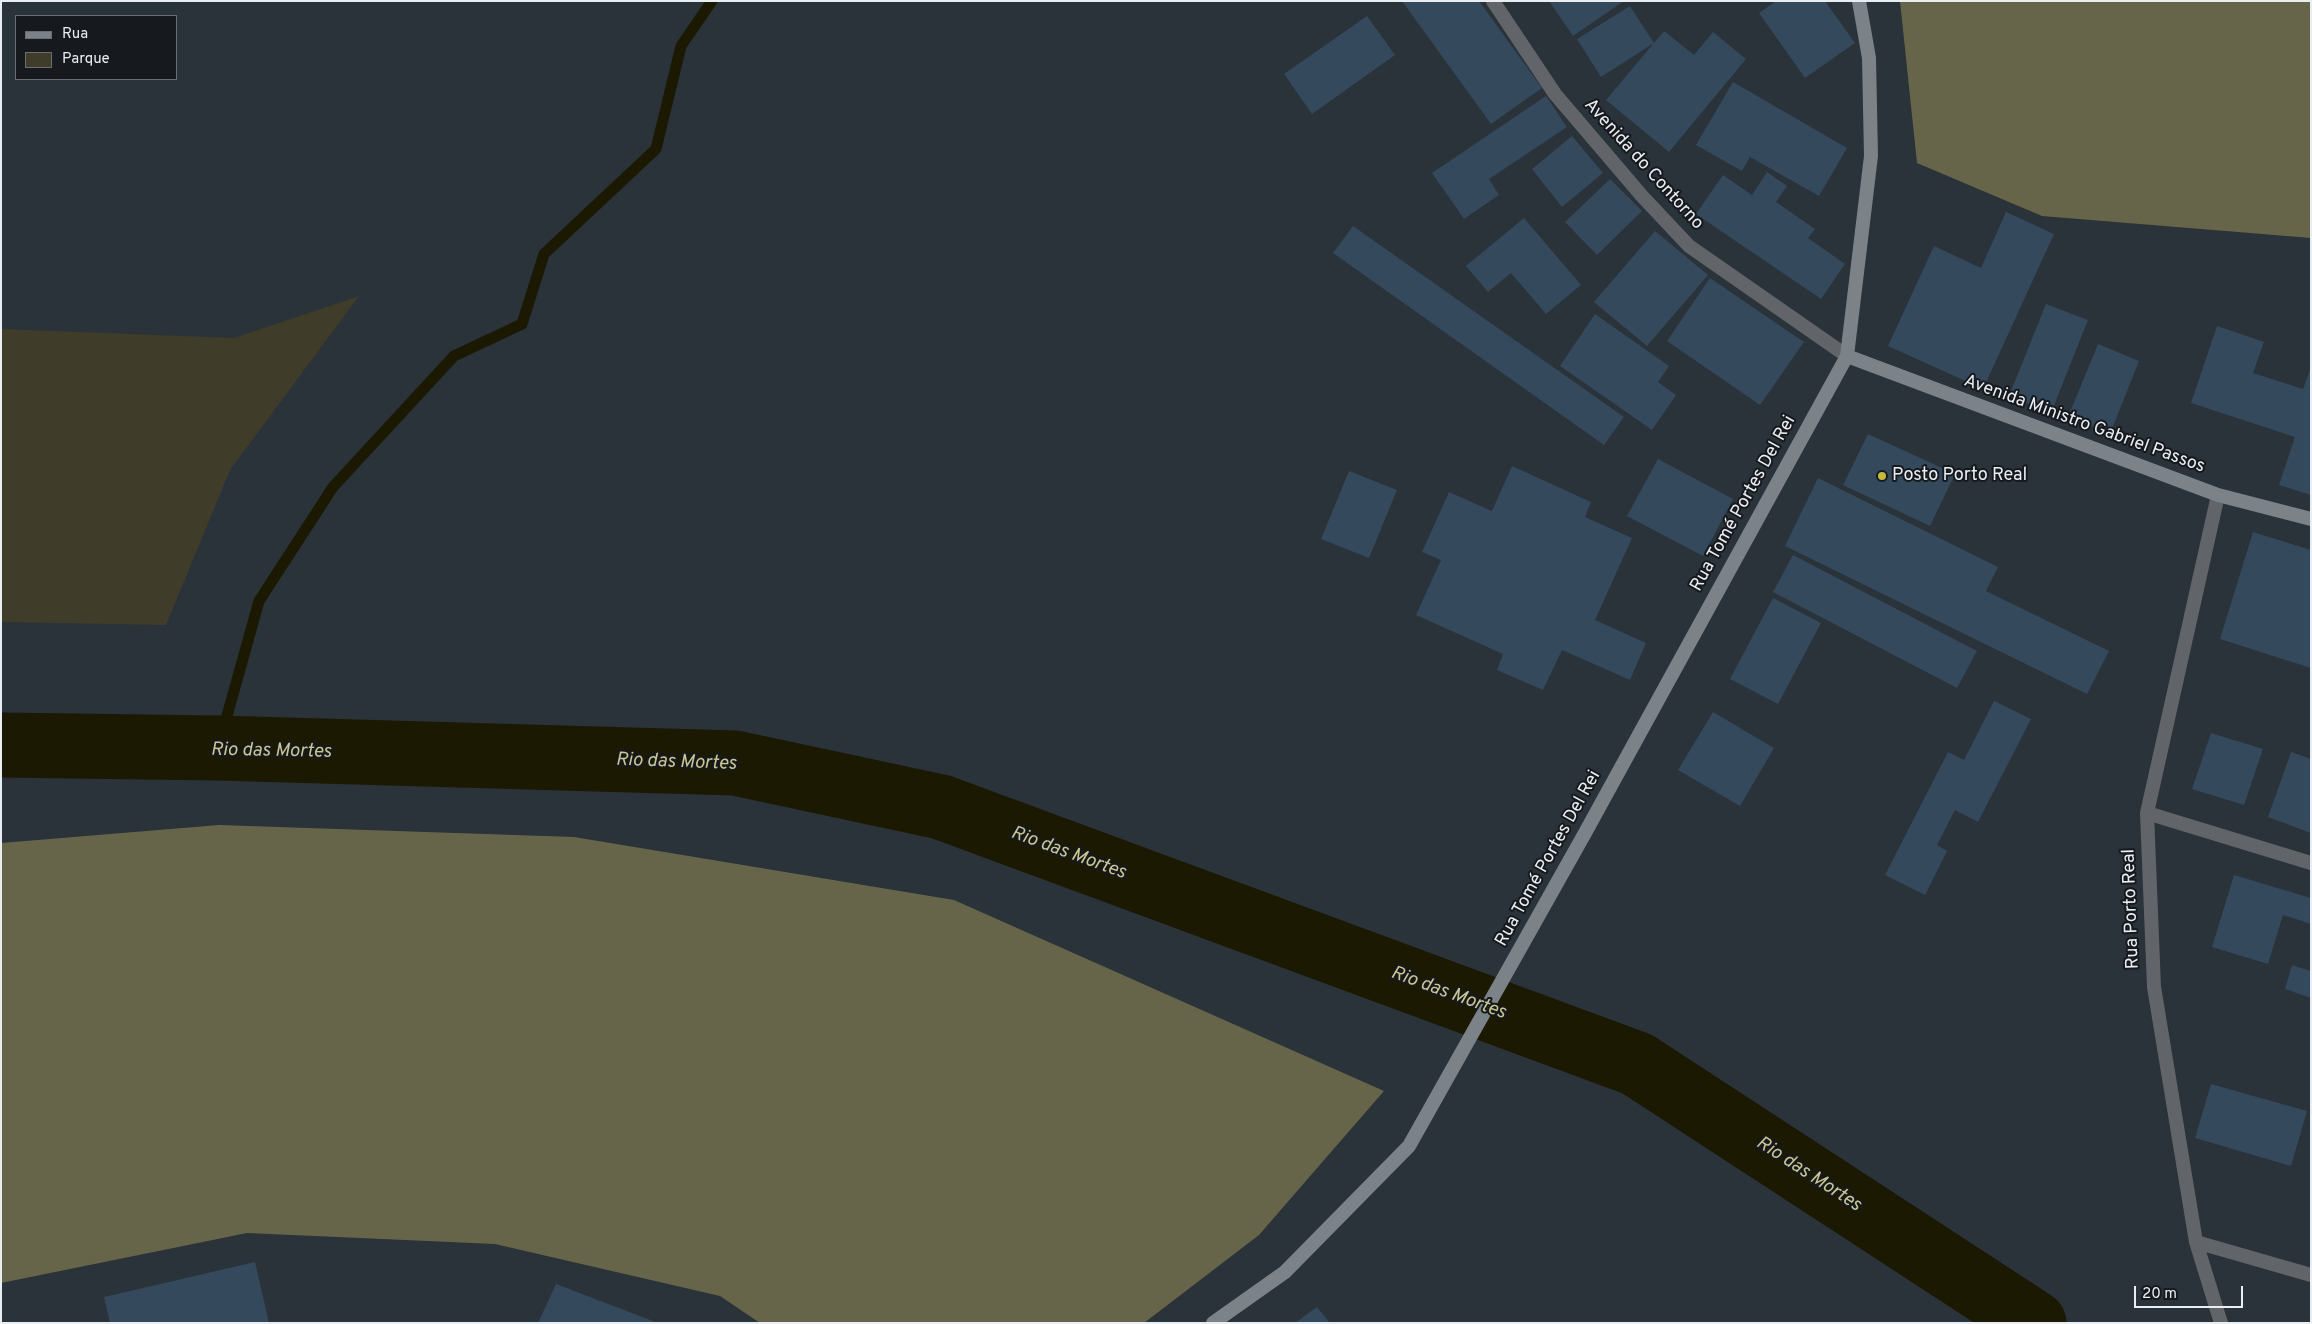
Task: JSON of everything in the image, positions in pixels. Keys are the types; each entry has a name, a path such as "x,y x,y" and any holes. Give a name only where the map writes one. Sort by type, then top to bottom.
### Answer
{"main road":[{"path":"1847,356 1871,156 1869,58 1859,1"},
{"name":"Avenida Ministro Gabriel Passos","path":"1847,356 2218,495 2311,519"},
{"name":"Rua Tomé Portes Del Rei","path":"1213,1323 1285,1272 1409,1146 1585,833 1847,356"}],"street":[{"name":"Avenida do Contorno","path":"1493,1 1555,94 1642,196 1689,246 1847,356"},
{"name":"Rua Porto Real","path":"2218,495 2147,813 2154,987 2196,1242 2221,1323"},
{"path":"2147,813 2311,862"},
{"path":"2196,1242 2311,1275"}],"green space":[{"path":"359,296 230,470 166,625 1,622 1,329 234,338"}],"shaded area":[{"path":"1900,1 2311,1 2311,238 2042,216 1917,163"},
{"path":"219,825 574,837 954,900 1384,1091 1259,1235 1144,1323 760,1323 720,1296 495,1244 247,1233 1,1283 1,843"}],"building":[{"path":"1402,1 1479,1 1542,88 1491,124"},
{"path":"1549,1 1624,1 1573,36"},
{"path":"1776,1 1825,1 1855,43 1805,78 1759,13"},
{"path":"1630,6 1654,43 1601,77 1577,39"},
{"path":"1367,16 1395,55 1312,114 1284,74"},
{"path":"1664,31 1694,55 1713,32 1746,59 1669,152 1606,100"},
{"path":"1733,82 1847,148 1819,196 1750,157 1742,171 1696,145"},
{"path":"1546,96 1567,127 1489,179 1499,195 1464,219 1432,173"},
{"path":"1572,136 1603,173 1562,207 1532,169"},
{"path":"1767,172 1787,186 1776,202 1815,229 1808,238 1845,264 1821,299 1696,214 1723,175 1752,195"},
{"path":"1610,179 1642,211 1597,255 1565,222"},
{"path":"2006,212 2054,234 1983,389 1888,346 1934,246 1981,268"},
{"path":"1524,218 1581,285 1546,314 1511,273 1488,292 1466,266"},
{"path":"1353,226 1624,417 1604,445 1333,253"},
{"path":"1655,231 1708,275 1647,346 1594,302"},
{"path":"1710,278 1804,342 1760,405 1667,341"},
{"path":"2046,304 2088,320 2051,413 2009,396"},
{"path":"1595,314 1669,366 1658,382 1676,395 1652,430 1560,366"},
{"path":"2217,326 2264,342 2253,373 2303,389 2311,367 2311,495 2279,485 2295,437 2191,403"},
{"path":"2098,344 2139,361 2110,434 2068,417"},
{"path":"1868,434 1955,474 1930,526 1843,485"},
{"path":"1658,459 1733,499 1703,556 1627,516"},
{"path":"1512,466 1591,502 1585,517 1632,538 1595,620 1646,643 1630,680 1562,650 1543,690 1497,670 1503,654 1416,615 1441,560 1422,552 1449,492 1492,511"},
{"path":"1349,471 1397,490 1369,558 1321,539"},
{"path":"1818,478 1998,567 1986,591 2109,651 2087,694 1785,546"},
{"path":"2253,532 2311,550 2311,668 2220,639"},
{"path":"1793,555 1977,651 1957,688 1773,592"},
{"path":"1773,598 1821,623 1778,704 1730,679"},
{"path":"1994,701 2031,719 1978,822 1955,810 1937,845 1947,851 1925,895 1885,875 1948,752 1964,760"},
{"path":"1713,712 1774,748 1740,806 1678,770"},
{"path":"2211,733 2263,749 2244,805 2192,789"},
{"path":"2291,752 2311,759 2311,833 2268,817"},
{"path":"2234,875 2311,898 2311,924 2283,915 2268,964 2212,947"},
{"path":"2292,965 2311,971 2311,998 2285,989"},
{"path":"2211,1084 2307,1111 2291,1166 2195,1138"},
{"path":"255,1262 269,1323 110,1323 104,1297"},
{"path":"556,1284 658,1323 538,1323"},
{"path":"1317,1307 1330,1323 1295,1323"}],"waterway":[{"path":"218,748 259,601 333,487 454,356 522,324 544,254 656,149 681,46 712,1"},
{"name":"Rio das Mortes","path":"1,745 218,748 735,763 941,807 1637,1064 2034,1323"}],"place":[{"name":"Posto Porto Real","path":"1882,476"}]}
